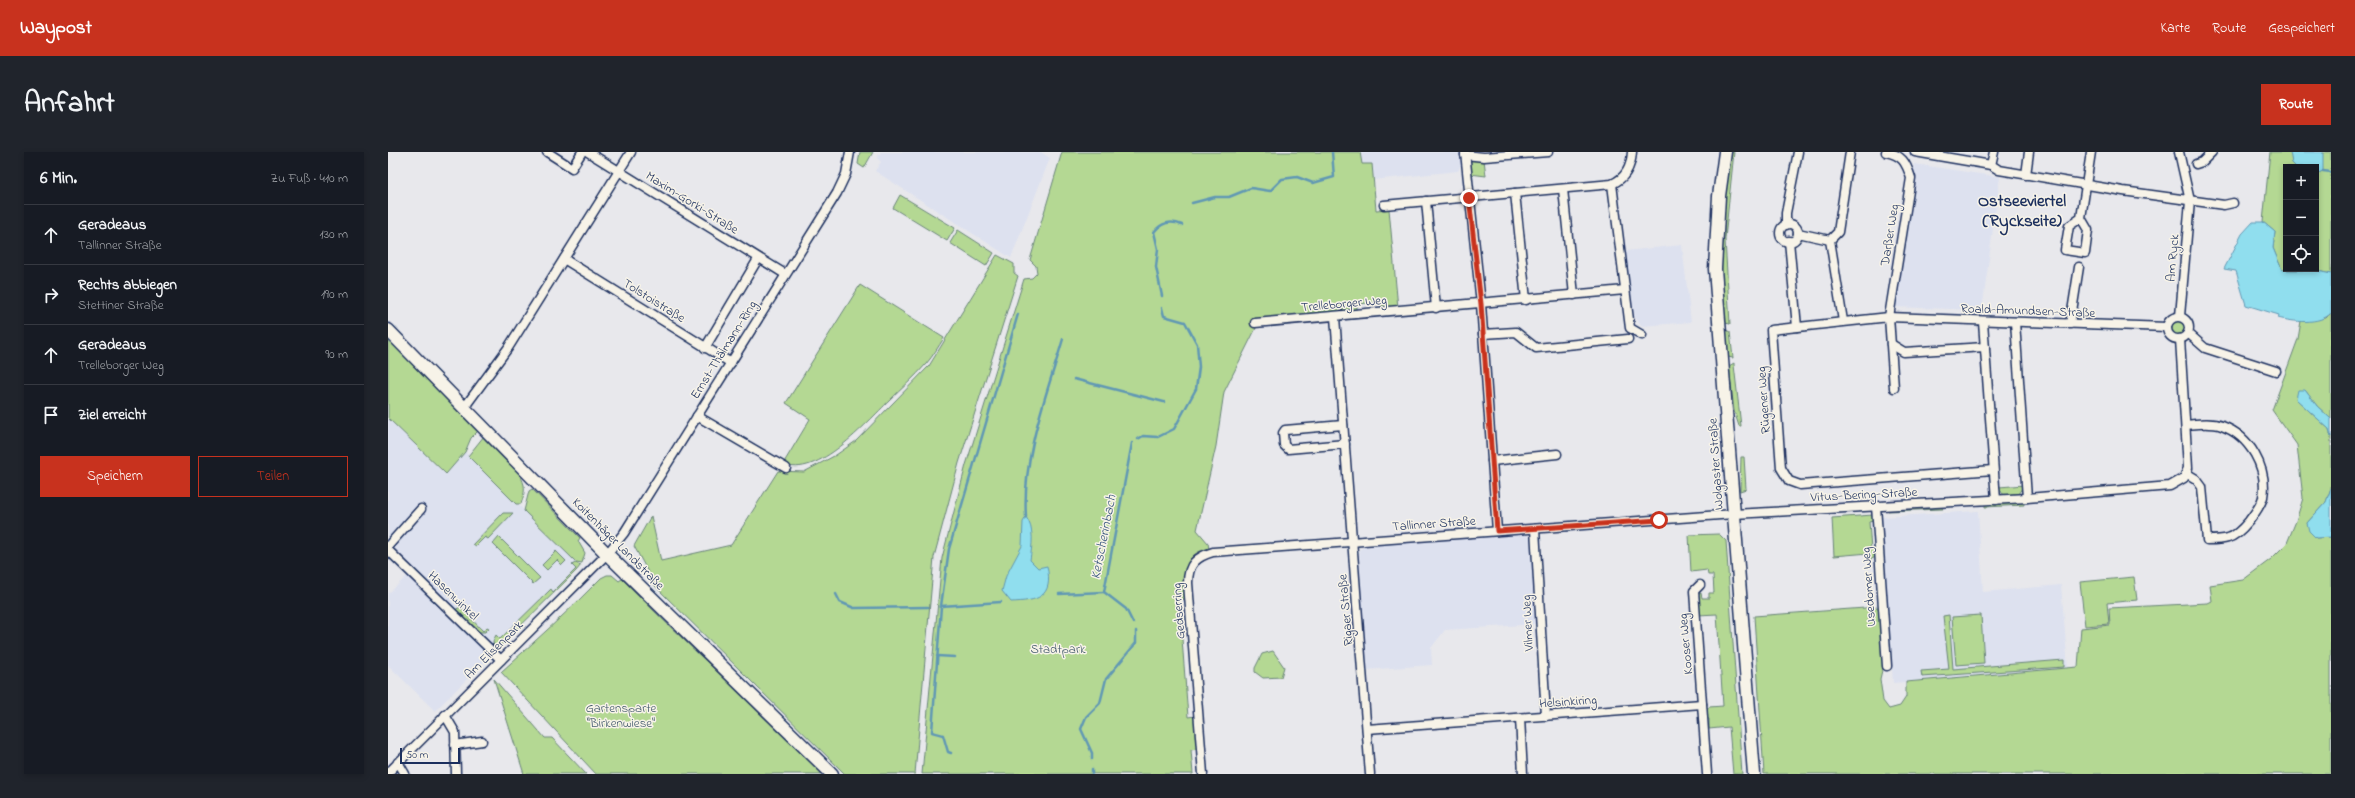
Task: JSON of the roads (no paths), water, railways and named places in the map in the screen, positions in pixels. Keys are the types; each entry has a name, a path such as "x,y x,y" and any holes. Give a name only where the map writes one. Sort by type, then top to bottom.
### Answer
{"main road":[{"name":"Wolgaster Straße","path":"1725,152 1719,196 1716,268 1754,774"},
{"name":"Koitenhäger Landstraße","path":"388,330 607,554 832,774"}],"street":[{"path":"547,152 572,168 582,152"},
{"name":"Maxim-Gorki-Straße","path":"588,152 758,259 785,274"},
{"path":"464,408 504,353 631,152"},
{"name":"Ernst-Thälmann-Ring","path":"607,554 624,534 837,193 846,174 850,152"},
{"path":"1497,531 1481,304 1465,154 1484,157 1548,152"},
{"path":"1384,205 1612,184 1620,180 1627,173 1632,162 1632,152"},
{"path":"1786,225 1786,213 1798,152"},
{"path":"1830,240 1838,232 1850,152"},
{"path":"1886,152 1897,154 1903,158 1914,152 1992,165 1999,170 2026,175 2224,206 2233,203"},
{"path":"1992,165 1994,152"},
{"path":"2026,175 2029,152"},
{"path":"2081,218 2091,152"},
{"name":"Am Ryck","path":"2179,152 2190,201 2180,316"},
{"path":"2196,164 2202,162 2212,152"},
{"name":"Darßer Weg","path":"1889,317 1910,182 1903,158"},
{"path":"1612,184 1630,328 1642,335"},
{"path":"1563,189 1574,295"},
{"path":"1515,193 1526,300"},
{"path":"1426,201 1436,308"},
{"path":"1789,242 1783,239 1781,235 1781,229 1786,225 1794,226 1798,233 1830,240"},
{"path":"1789,242 1796,238 1798,233"},
{"path":"1830,240 1843,321"},
{"path":"1789,242 1797,327"},
{"name":"Tolstoistraße","path":"564,259 731,363"},
{"name":"Ernst-Thälmann-Ring","path":"705,348 758,259"},
{"path":"2070,324 2079,267"},
{"name":"Trelleborger Weg","path":"1255,323 1625,290"},
{"path":"2180,316 2189,323 2188,333 2180,339 2171,337 2167,327 2171,318 2180,316"},
{"name":"Rigaer Straße","path":"1335,317 1370,774"},
{"path":"1889,317 1894,388"},
{"name":"Roald-Amundsen-Straße","path":"1771,330 1889,317 1983,322 2167,327"},
{"path":"1983,322 1996,500"},
{"path":"2015,322 2027,498"},
{"name":"Rügener Weg","path":"1771,330 1782,468"},
{"path":"1483,334 1516,332 1536,348 1628,339"},
{"path":"2188,333 2205,348 2276,371"},
{"path":"2180,339 2188,460 2186,473 2196,479 2202,487 2207,540 2229,538 2243,528 2255,513 2263,498 2262,471 2253,450 2240,436 2222,426 2206,423 2186,425"},
{"path":"1891,344 1904,352 1985,347"},
{"path":"697,416 786,468"},
{"path":"1343,425 1285,430 1283,433 1283,440 1284,446 1288,449 1345,444"},
{"path":"1492,461 1557,454"},
{"name":"Vitus-Bering-Straße","path":"1782,468 1789,481 1800,485 1993,470"},
{"name":"Vitus-Bering-Straße","path":"1734,514 1996,500 2170,486 2180,482 2186,473"},
{"name":"Usedomer Weg","path":"1876,506 1886,666"},
{"path":"388,546 421,509"},
{"name":"Tallinner Straße","path":"1352,541 1734,514"},
{"name":"Vilmer Weg","path":"1535,529 1546,716"},
{"name":"Gedserring","path":"1203,774 1188,583 1192,564 1197,558 1213,552 1352,541"},
{"name":"Hasenwinkel","path":"388,550 501,660"},
{"name":"Am Elisenpark","path":"388,773 607,554"},
{"name":"Kooser Weg","path":"1700,585 1694,590 1702,704"},
{"path":"1702,704 1707,774"},
{"name":"Helsinkiring","path":"1367,729 1702,704"},
{"path":"446,715 455,732 456,774"},
{"path":"1520,718 1523,774"},
{"path":"455,744 482,741"},
{"path":"398,762 404,774"}],"water":[{"path":"2290,152 2323,152 2323,171 2319,173 2319,164 2292,163"},
{"path":"2253,222 2263,222 2275,232 2273,248 2283,272 2319,271 2331,274 2331,313 2326,317 2313,321 2291,321 2278,318 2279,315 2246,305 2236,271 2224,269 2242,234"},
{"path":"2298,390 2305,390 2317,406 2331,419 2331,437 2329,429 2296,399"},
{"path":"2331,488 2331,537 2316,538 2309,531 2307,523 2326,502"},
{"path":"1026,517 1032,532 1030,560 1038,568 1047,566 1049,577 1048,585 1046,591 1036,599 1011,602 1002,591 1006,576 1022,546 1023,522"}],"waterway":[{"name":"Ketscherinbach","path":"1192,203 1215,197 1229,197 1251,188 1270,191 1282,179 1297,177 1313,183 1334,177 1332,152"},
{"path":"2323,171 2331,172"},
{"name":"Ketscherinbach","path":"1162,296 1156,267 1158,249 1154,232 1166,223 1178,223 1182,225"},
{"name":"Ketscherinbach","path":"1138,439 1143,436 1158,437 1174,429 1196,389 1199,367 1197,344 1185,322 1164,316 1162,308"},
{"path":"951,753 948,752 943,735 932,732 941,606 949,549 1018,314"},
{"path":"1026,517 1026,495 1031,450 1063,339"},
{"path":"1074,379 1164,402"},
{"name":"Ketscherinbach","path":"1132,443 1104,592 1126,609 1133,623"},
{"path":"1059,594 1104,592"},
{"path":"836,594 840,602 854,608 928,607"},
{"path":"941,606 1001,602"},
{"name":"Ketscherinbach","path":"1092,759 1092,753 1081,729 1086,717 1100,703 1106,679 1136,643 1136,631"},
{"path":"937,656 955,657"},
{"name":"Ketscherinbach","path":"1092,769 1092,774"}],"district":[{"name":"Ostseeviertel (Ryckseite)","path":"2022,211"}],"park label":[{"name":"Stadtpark","path":"1058,649"},
{"name":"Gartensparte \"Birkenwiese\"","path":"621,716"}]}
